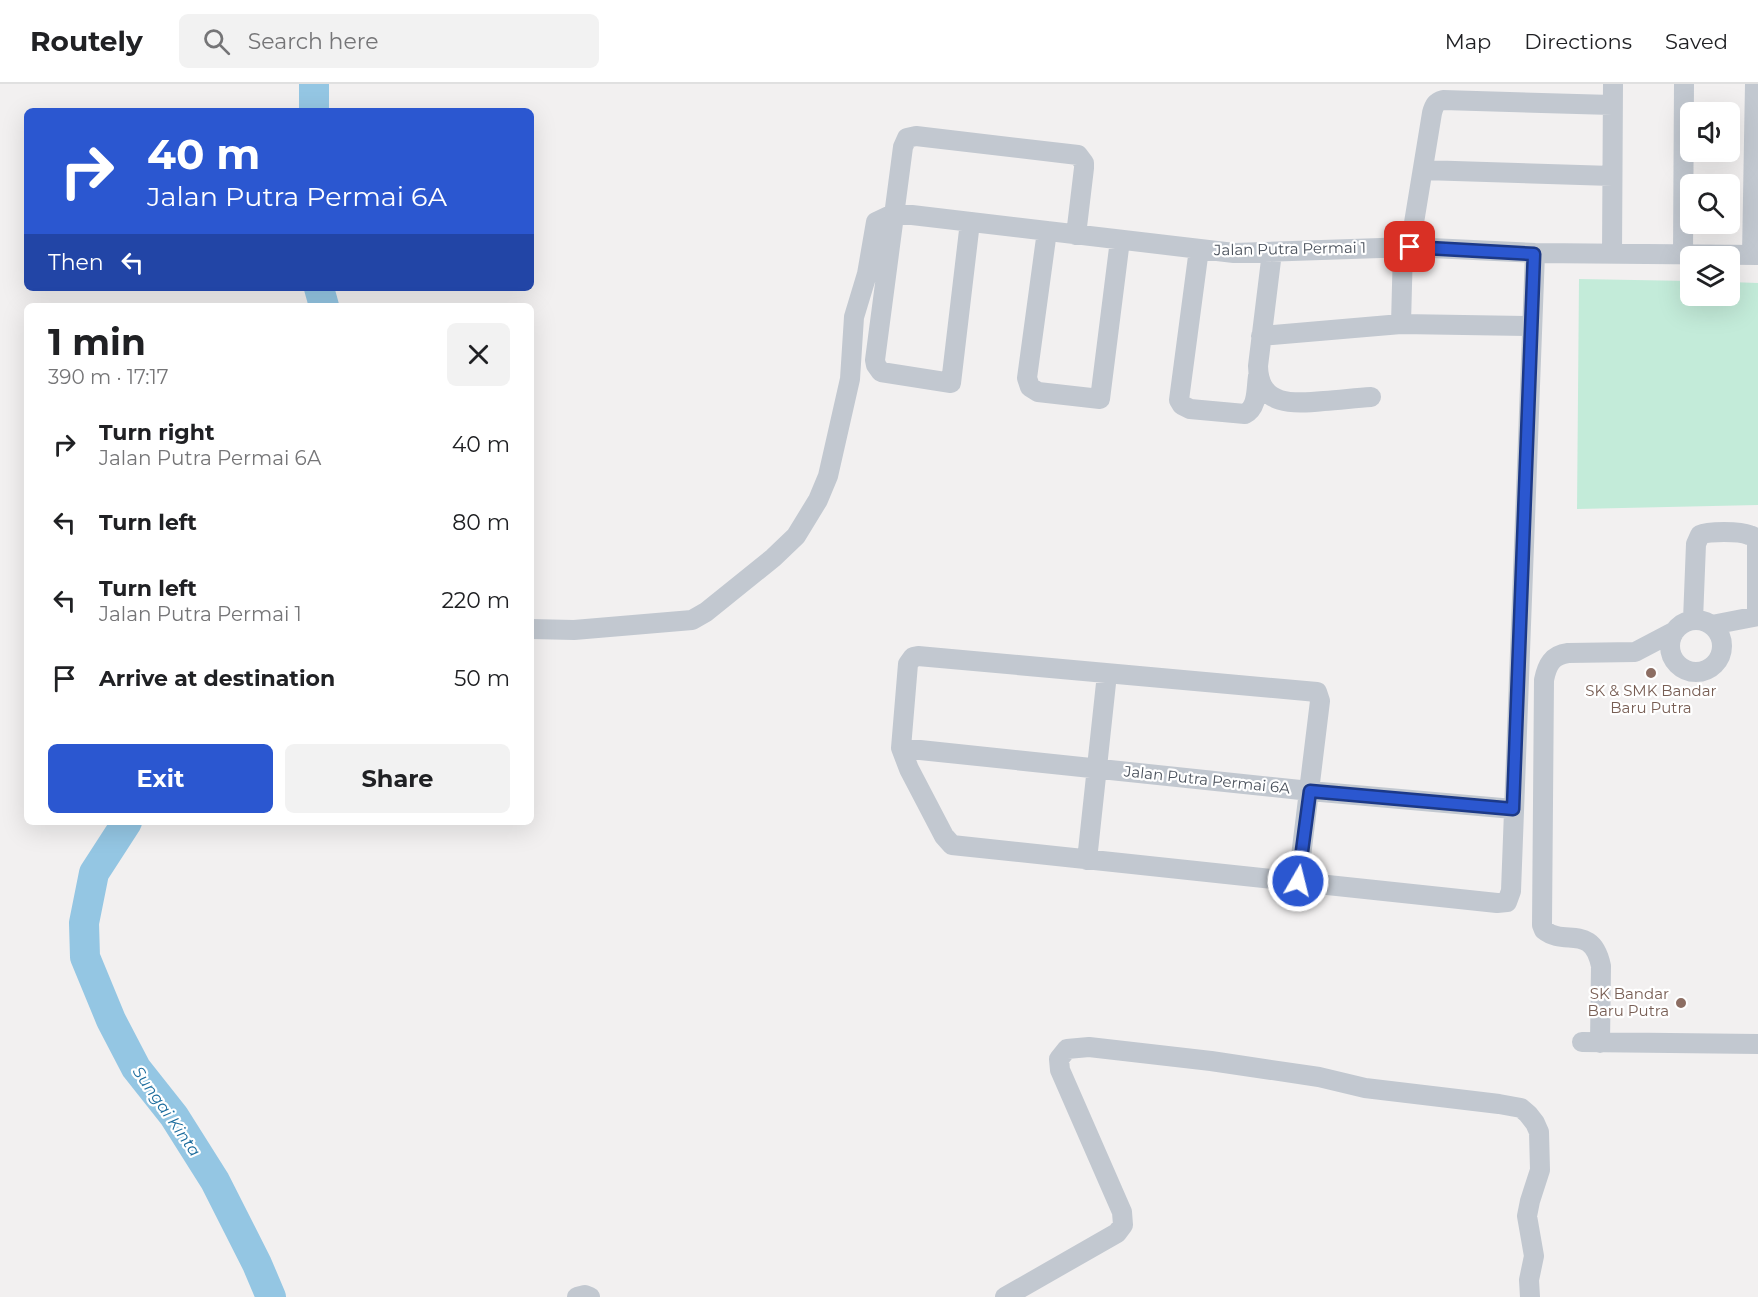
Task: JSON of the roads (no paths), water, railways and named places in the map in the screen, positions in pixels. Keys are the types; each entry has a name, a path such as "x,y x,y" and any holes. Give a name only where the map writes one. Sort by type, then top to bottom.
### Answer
{"street":[{"path":"1612,84 1612,254"},
{"path":"1683,84 1683,246"},
{"path":"1755,84 1755,255"},
{"path":"1401,324 1406,247 1434,105 1443,100 1612,105"},
{"path":"970,222 951,383 886,374 876,365 903,147 907,138 912,136 1073,154 1082,158 1084,168 1076,235"},
{"path":"1423,170 1612,176"},
{"path":"534,629 574,630 692,621 706,612 796,536 818,500 828,476 850,379 854,317 867,274 876,222 895,213"},
{"name":"Jalan Putra Permai 1","path":"895,213 1234,253 1406,247 1534,254 1680,255"},
{"path":"1047,231 1028,383 1038,392 1100,399 1120,240"},
{"path":"1199,249 1179,400 1185,408 1245,414 1254,404 1260,381 1261,336 1272,252"},
{"path":"1298,881 1320,701 1317,692 913,657 908,664 901,748 909,769 939,827 952,845 1497,903 1507,902 1511,891 1534,254"},
{"path":"1261,336 1401,324 1532,326"},
{"path":"1260,381 1267,393 1286,402 1300,403 1371,397"},
{"path":"1693,620 1696,544 1700,535 1709,532 1746,534 1754,537 1757,541 1758,616 1712,625"},
{"path":"1675,631 1671,642 1673,659 1681,667 1697,672 1713,666 1720,657 1722,640 1712,625 1693,620 1635,652 1568,653 1558,655 1548,666 1544,680 1542,925 1547,933 1576,937 1594,946 1599,956 1601,966 1591,1043 1758,1044"},
{"path":"1087,860 1107,674"},
{"name":"Jalan Putra Permai 6A","path":"901,748 1310,791 1513,809"},
{"path":"1005,1297 1117,1233 1123,1225 1122,1212 1060,1070 1059,1059 1066,1049 1089,1047 1211,1060 1319,1077 1365,1088 1521,1108 1535,1123 1539,1132 1540,1170 1527,1216 1534,1256 1529,1280 1530,1297"},
{"path":"577,1297 585,1295 590,1297"}],"waterway":[{"name":"Sungai Kinta","path":"314,84 314,108"},
{"name":"Sungai Kinta","path":"320,291 323,303"},
{"name":"Sungai Kinta","path":"125,825 94,873 84,923 85,957 111,1020 136,1068 174,1116 215,1181 271,1297"}],"place":[{"name":"SK & SMK Bandar Baru Putra","path":"1651,673"},
{"name":"SK Bandar Baru Putra","path":"1681,1003"}]}
